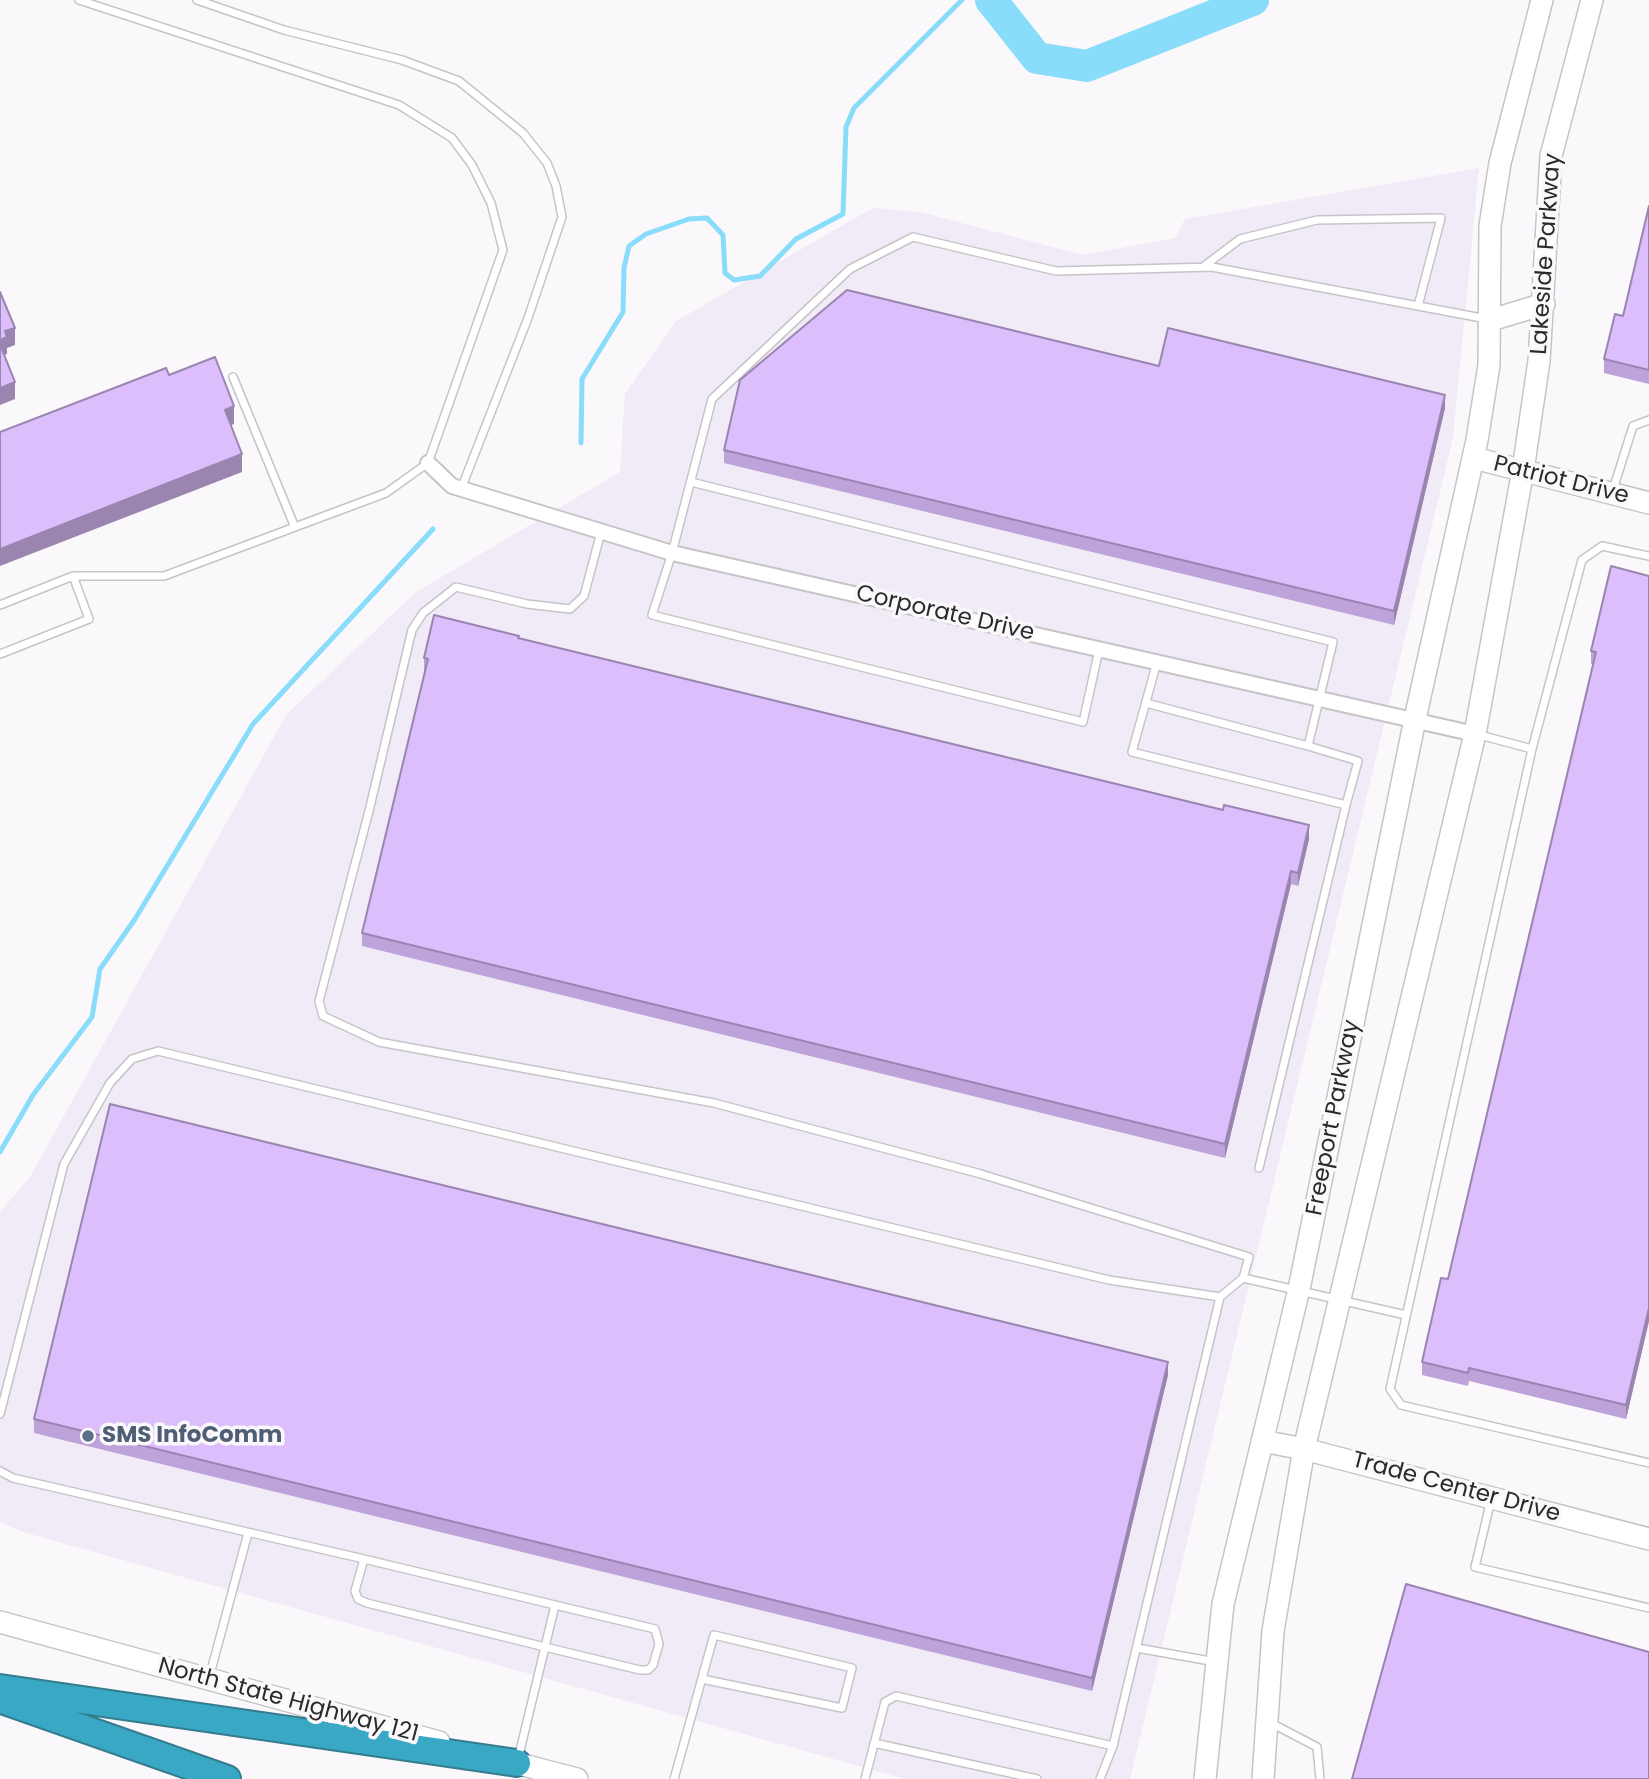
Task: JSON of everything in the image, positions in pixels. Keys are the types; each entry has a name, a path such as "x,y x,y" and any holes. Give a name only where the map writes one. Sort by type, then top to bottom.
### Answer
{"highway":[{"path":"0,1688 517,1763"},
{"path":"0,1699 224,1778"}],"main road":[{"path":"1474,458 1489,365 1490,226 1500,163 1542,0"},
{"name":"Lakeside Parkway","path":"1523,470 1544,304 1551,156 1591,0"},
{"path":"1491,320 1544,304"},
{"name":"Patriot Drive","path":"1474,458 1649,503"},
{"name":"Freeport Parkway","path":"1205,1779 1223,1604 1299,1289 1415,719 1474,458"},
{"name":"Freeport Parkway","path":"1263,1779 1273,1631 1304,1449 1475,734 1523,470"},
{"name":"Trade Center Drive","path":"1262,1441 1304,1449 1649,1539"},
{"name":"North State Highway 121","path":"0,1622 577,1779"}],"street":[{"name":"Corporate Drive","path":"428,463 452,486 460,489 672,553 1475,734"}],"lane":[{"path":"0,605 74,576 164,576 294,525 386,493 428,463 503,250 491,203 472,165 452,138 399,106 79,0"},
{"path":"197,0 284,30 402,60 459,81 523,134 547,163 556,186 562,217 528,318 460,489"},
{"path":"1203,267 1240,239 1317,220 1441,218 1418,306"},
{"path":"1099,649 1083,722 652,615 672,553 712,399 849,269 913,237 1056,271 1203,267 1491,320"},
{"path":"233,377 294,525"},
{"path":"1612,493 1633,426 1649,420"},
{"path":"691,482 1333,642 1308,746"},
{"path":"601,531 584,596 570,609 527,604 456,587 424,612 412,631 320,1001 323,1016 379,1042 714,1103 981,1174 1249,1257 1243,1278 1220,1297 1113,1746 1101,1779"},
{"path":"1649,556 1602,546 1581,560 1532,750 1390,1388 1401,1405 1649,1463"},
{"path":"0,654 89,619 74,576"},
{"path":"1157,662 1132,752 1346,805"},
{"path":"1146,703 1358,761 1259,1168"},
{"path":"1475,734 1532,750"},
{"path":"0,1410 64,1164 110,1083 132,1059 158,1051 1109,1280 1220,1297"},
{"path":"1243,1278 1406,1315"},
{"path":"0,1471 13,1478 364,1559 655,1629 659,1644 653,1665 648,1670 366,1603 358,1599 355,1591 364,1559"},
{"path":"1492,1498 1475,1567 1649,1608"},
{"path":"208,1679 248,1533"},
{"path":"517,1763 555,1605"},
{"path":"674,1779 702,1679 715,1635 852,1668 842,1708 702,1679"},
{"path":"1137,1648 1217,1662"},
{"path":"865,1779 885,1702 895,1696 1113,1746"},
{"path":"1268,1721 1317,1747 1320,1779"},
{"path":"874,1743 1037,1779"}],"shaded area":[{"path":"1479,168 1453,438 1130,1779 905,1779 26,1533 0,1522 0,1212 30,1177 286,715 416,592 620,472 625,394 676,321 873,208 920,212 1083,255 1175,238 1185,219"}],"building":[{"path":"1649,206 1649,370 1604,359 1615,314 1623,316"},
{"path":"847,290 1159,366 1168,328 1445,395 1394,611 724,450 740,380"},
{"path":"0,292 15,328 5,331 7,337 0,340"},
{"path":"0,347 15,382 0,388"},
{"path":"215,357 234,406 225,410 242,454 0,549 0,432 166,368 169,375"},
{"path":"1611,566 1649,576 1649,1308 1626,1405 1469,1368 1468,1373 1422,1362 1441,1278 1448,1279 1596,652 1591,651"},
{"path":"434,615 519,636 518,638 1223,810 1224,805 1309,825 1298,873 1291,871 1225,1144 362,933 428,659 424,658"},
{"path":"110,1104 1168,1362 1092,1678 34,1419"},
{"path":"1406,1584 1649,1652 1649,1779 1352,1779"}],"waterway":[{"path":"581,443 582,379 623,312 624,268 629,246 646,234 689,219 707,218 723,235 725,273 734,280 760,276 796,239 843,214 846,127 854,108 962,0"},
{"path":"991,0 1037,58 1087,66 1253,0"},
{"path":"0,1152 33,1095 92,1017 100,969 135,919 253,724 433,529"}],"place":[{"name":"SMS InfoComm","path":"88,1436"}]}
